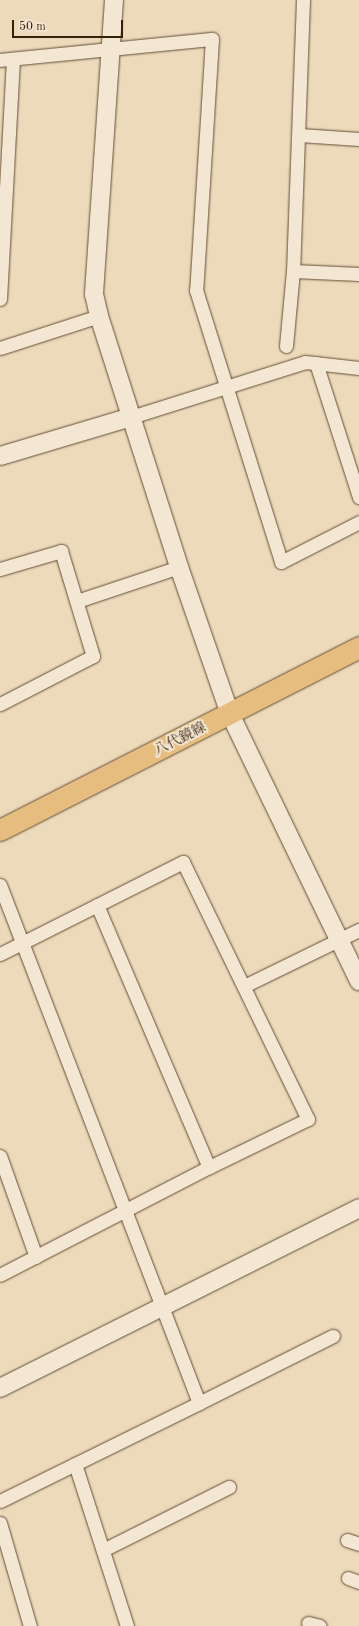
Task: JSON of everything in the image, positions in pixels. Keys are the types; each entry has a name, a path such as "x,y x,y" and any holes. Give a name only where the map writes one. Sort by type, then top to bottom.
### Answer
{"main road":[{"name":"八代鏡線","path":"0,830 359,647"}],"street":[{"path":"114,0 94,294 99,316 179,567 230,714 359,981"},
{"path":"286,346 293,271 303,0"},
{"path":"0,60 212,39 196,290 225,386 281,562 359,522"},
{"path":"0,299 14,59"},
{"path":"299,135 359,139"},
{"path":"293,271 359,274"},
{"path":"0,348 99,316"},
{"path":"0,456 131,417 225,386 305,362 359,368"},
{"path":"316,363 359,497"},
{"path":"0,569 60,551 78,601 93,656 0,704"},
{"path":"78,601 179,567"},
{"path":"0,954 183,862 308,1119 209,1167 126,1212 0,1275"},
{"path":"0,885 199,1403"},
{"path":"97,905 209,1167"},
{"path":"244,986 359,930"},
{"path":"0,1156 36,1257"},
{"path":"0,1388 359,1208"},
{"path":"0,1501 333,1336"},
{"path":"75,1464 127,1626"},
{"path":"103,1550 229,1487"},
{"path":"0,1523 30,1626"}]}
